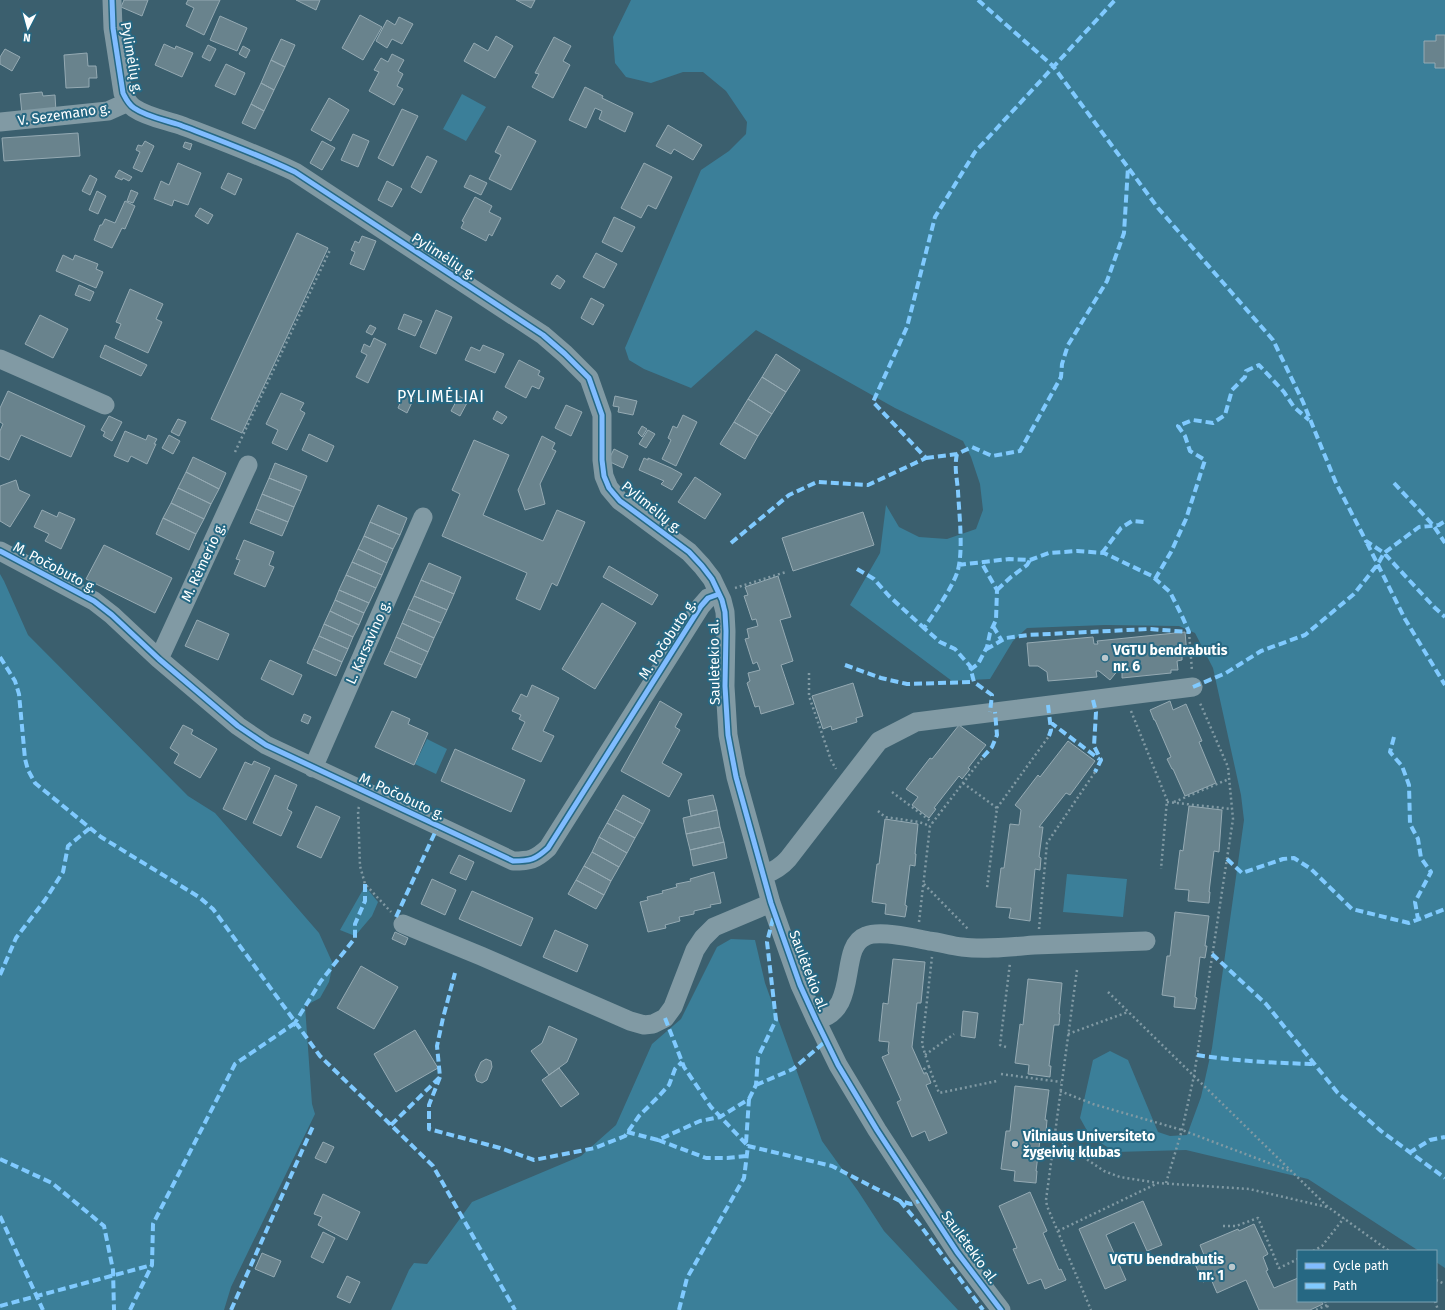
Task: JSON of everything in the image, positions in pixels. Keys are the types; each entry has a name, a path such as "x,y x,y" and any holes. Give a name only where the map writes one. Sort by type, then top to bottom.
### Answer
{"street":[{"name":"Pylimėlių g.","path":"112,0 113,28 123,93 128,102 134,108 255,154 295,172 543,335 565,354 589,378 602,415 602,460 604,476 610,488 620,501 690,552 712,579 719,594"},
{"name":"V. Sezemano g.","path":"0,122 108,111 128,102"},
{"path":"0,359 105,405"},
{"name":"M. Rėmerio g.","path":"159,659 240,462"},
{"name":"L. Karsavino g.","path":"314,768 423,517"},
{"name":"M. Počobuto g.","path":"0,551 94,601 238,726 266,745 513,861 525,861 538,857 548,848 701,606 708,598 719,594"},
{"name":"Saulėtekio al.","path":"719,594 725,612 725,686 728,735 736,777 771,903 788,953 816,1020 838,1065 877,1130 957,1252 1001,1310"},
{"path":"764,875 778,869 788,859 879,741 916,722 1193,687"},
{"path":"403,924 481,956 630,1021 644,1025 653,1024 665,1018 673,1007 695,950 703,938 714,927 771,903"},
{"path":"816,1020 826,1018 836,1009 842,999 852,954 858,943 865,936 877,933 962,947 1146,941"}],"path":[{"path":"240,462 330,250"},
{"path":"719,594 786,572"},
{"path":"1166,1183 1182,1130 1194,1076 1233,819 1228,767 1193,687 1189,632"},
{"path":"809,673 809,696 831,760 845,785"},
{"path":"1124,696 1167,800 1161,869"},
{"path":"987,888 997,808 1048,736"},
{"path":"983,757 932,825 924,884 925,940 922,1044 939,1093 997,1081"},
{"path":"1038,945 1047,843 1095,772"},
{"path":"1173,802 1229,779"},
{"path":"963,783 997,808"},
{"path":"364,792 358,810 360,866 365,884 403,924"},
{"path":"892,792 932,825"},
{"path":"1167,802 1232,809"},
{"path":"878,811 885,817 932,825"},
{"path":"924,884 970,932"},
{"path":"1006,1048 1000,1045 1012,946"},
{"path":"1077,970 1046,1200 1047,1206 1091,1310"},
{"path":"1108,992 1328,1207 1388,1250"},
{"path":"1068,1034 1128,1012"},
{"path":"925,1055 954,1034"},
{"path":"926,1074 924,1069 929,1067"},
{"path":"1001,1074 1061,1082"},
{"path":"1060,1091 1093,1104 1182,1130 1292,1172"},
{"path":"1054,1137 1104,1171 1120,1177 1158,1183 1249,1189 1328,1207"},
{"path":"1058,1231 1158,1183"},
{"path":"1223,1226 1236,1226 1258,1218 1279,1268 1297,1259"},
{"path":"1315,1250 1322,1246 1344,1218"},
{"path":"1326,1302 1329,1310"},
{"path":"1316,1310 1327,1305"}],"shaded area":[{"path":"631,0 1445,0 1445,1268 1437,1263 1437,1250 1417,1250 1308,1179 1186,1150 1115,1152 1090,1136 1080,1118 1093,1060 1110,1051 1128,1060 1158,1132 1170,1136 1187,1135 1201,1097 1212,1048 1244,820 1241,795 1213,668 1195,633 1179,626 1105,625 1027,628 1013,641 990,679 952,681 850,605 880,553 886,505 899,527 919,537 947,539 976,529 983,510 980,484 971,457 963,441 895,408 756,330 691,388 644,369 629,360 625,348 701,170 729,151 746,134 747,122 726,91 703,72 683,72 651,83 626,77 615,63 613,37"},
{"path":"462,94 486,107 466,141 443,129"},
{"path":"0,574 28,635 188,796 215,813 319,933 333,964 329,982 320,998 305,1006 312,1104 315,1114 231,1287 224,1310 0,1310"},
{"path":"427,739 447,749 436,774 415,764"},
{"path":"1067,874 1127,879 1123,917 1063,912"},
{"path":"365,886 378,902 372,916 355,936 340,930"},
{"path":"731,939 755,940 765,983 822,1141 858,1191 884,1231 958,1310 391,1310 409,1270 414,1263 427,1264 472,1202 581,1156 616,1125 652,1044 681,1019 717,947"}],"building":[{"path":"124,0 148,0 142,16 121,7"},
{"path":"188,0 220,0 204,35 186,26 194,8 186,4"},
{"path":"296,0 320,0 316,10"},
{"path":"516,0 535,0 531,8"},
{"path":"360,15 382,27 363,60 342,48"},
{"path":"220,16 247,28 237,51 210,40"},
{"path":"399,17 413,24 402,44 392,39 387,48 376,41 387,20 395,25"},
{"path":"1436,35 1445,35 1445,68 1435,68 1435,63 1424,63 1424,41 1436,41"},
{"path":"496,36 513,46 495,78 464,61 474,43 488,51"},
{"path":"554,37 571,46 563,61 570,65 553,98 532,87 539,74 535,73"},
{"path":"281,39 295,45 285,67 271,60"},
{"path":"164,44 175,49 176,46 193,53 182,77 155,65"},
{"path":"208,45 216,49 210,61 202,57"},
{"path":"243,46 250,50 246,58 239,54"},
{"path":"5,49 20,57 12,71 0,64 0,57"},
{"path":"87,53 88,66 96,66 97,78 89,78 89,87 66,88 64,55"},
{"path":"392,54 404,60 398,71 403,74 397,86 403,89 394,105 369,91 379,72 374,70 381,58 388,62"},
{"path":"271,60 285,67 274,90 261,83"},
{"path":"226,64 245,73 235,95 215,86"},
{"path":"261,83 274,90 264,111 251,104"},
{"path":"585,87 603,96 602,98 633,113 625,132 599,119 602,111 595,108 586,128 569,120"},
{"path":"42,92 43,96 55,95 56,112 22,114 20,94"},
{"path":"329,98 349,110 331,141 311,130"},
{"path":"251,104 264,111 255,129 242,123"},
{"path":"402,109 418,116 393,166 378,158"},
{"path":"668,125 702,145 693,160 674,149 671,154 656,146"},
{"path":"508,126 536,141 511,190 489,179 501,155 495,152"},
{"path":"78,133 80,156 4,161 2,138"},
{"path":"353,134 369,141 358,167 341,160"},
{"path":"145,141 154,146 142,172 133,168 140,152 136,150 138,145 142,146"},
{"path":"322,141 335,148 322,170 310,163"},
{"path":"185,142 192,144 190,150 183,147"},
{"path":"427,156 437,161 421,193 411,187"},
{"path":"178,163 201,173 188,205 174,200 172,206 154,199 161,181 169,185"},
{"path":"644,163 672,177 656,209 648,205 641,218 621,208"},
{"path":"119,170 132,177 129,181 123,178 122,180 115,177"},
{"path":"228,173 242,179 235,195 221,188"},
{"path":"90,175 97,179 90,195 82,191"},
{"path":"470,175 487,183 481,195 464,187"},
{"path":"387,181 402,189 392,207 378,200"},
{"path":"131,190 138,193 133,203 127,201"},
{"path":"97,191 106,196 98,214 89,210"},
{"path":"475,197 492,206 489,212 501,218 492,236 489,234 486,241 461,228 464,222 462,221"},
{"path":"125,201 135,206 125,229 122,228 112,248 94,240 100,225 102,225 105,219 115,223"},
{"path":"200,208 213,215 208,224 195,216"},
{"path":"614,217 635,227 622,252 602,242"},
{"path":"297,233 328,248 242,433 211,419"},
{"path":"362,236 376,241 364,270 350,264 355,252 351,250 355,241 359,243"},
{"path":"596,253 617,264 604,288 583,277"},
{"path":"63,255 73,260 75,255 98,264 96,269 103,272 96,288 56,271"},
{"path":"557,275 565,281 560,289 551,284"},
{"path":"79,285 94,292 90,301 75,295"},
{"path":"130,289 163,304 156,319 162,322 148,353 115,338 121,324 116,322"},
{"path":"591,298 604,305 593,325 581,318"},
{"path":"436,310 452,317 436,354 420,347"},
{"path":"404,314 422,321 415,336 398,329"},
{"path":"40,315 68,329 53,358 25,344"},
{"path":"370,325 376,328 372,335 366,332"},
{"path":"374,338 386,344 368,383 356,377 367,355 361,352 364,344 370,347"},
{"path":"105,345 147,365 141,376 100,357"},
{"path":"483,345 504,354 495,373 465,360 471,347 480,351"},
{"path":"776,354 800,370 786,392 762,377"},
{"path":"519,360 540,371 538,375 544,378 539,389 532,386 526,398 505,387"},
{"path":"762,377 786,392 772,414 748,399"},
{"path":"8,391 85,426 71,457 21,435 9,460 0,456 0,431 3,424 0,422 0,408"},
{"path":"281,393 304,403 300,410 305,413 287,450 272,443 278,430 266,424"},
{"path":"404,394 414,398 407,413 398,408"},
{"path":"459,396 468,401 460,416 451,411"},
{"path":"615,396 637,401 633,415 618,412 619,407 613,406"},
{"path":"748,399 772,414 758,436 734,422"},
{"path":"566,405 582,412 571,436 555,428"},
{"path":"497,411 507,417 502,424 493,419"},
{"path":"683,415 697,422 676,466 662,459 671,440 668,438 673,426 677,428"},
{"path":"109,416 122,422 112,441 103,436 105,432 101,430"},
{"path":"178,419 186,422 179,436 171,432"},
{"path":"734,422 758,436 745,459 720,444"},
{"path":"642,426 647,429 642,437 638,433"},
{"path":"648,430 655,434 646,448 639,444"},
{"path":"125,431 146,440 148,435 157,439 147,464 131,456 128,462 114,456"},
{"path":"309,434 334,446 327,462 302,450"},
{"path":"169,435 180,441 173,454 162,448"},
{"path":"542,436 555,443 552,449 556,451 540,484 545,504 525,510 518,490"},
{"path":"474,440 509,455 483,515 543,541 557,510 585,522 557,586 552,583 540,610 516,599 527,573 442,536 460,494 452,490"},
{"path":"614,449 628,456 623,468 608,461"},
{"path":"193,457 226,473 219,489 186,472"},
{"path":"644,458 648,460 648,458 682,474 672,490 661,484 664,481 639,470"},
{"path":"275,463 307,476 301,491 269,478"},
{"path":"186,472 219,489 211,504 178,488"},
{"path":"695,477 721,494 705,519 678,502"},
{"path":"269,478 301,491 294,507 262,494"},
{"path":"16,480 19,490 30,495 10,527 0,521 0,486"},
{"path":"178,488 211,504 204,519 171,503"},
{"path":"262,494 294,507 288,522 256,509"},
{"path":"171,503 204,519 196,534 163,518"},
{"path":"378,505 407,518 400,535 370,522"},
{"path":"256,509 288,522 282,536 250,523"},
{"path":"42,510 57,517 59,512 75,519 61,549 45,541 49,534 34,527"},
{"path":"863,512 874,545 793,571 782,538"},
{"path":"163,518 196,534 189,550 156,534"},
{"path":"370,522 400,535 393,549 364,536"},
{"path":"364,536 393,549 387,563 358,549"},
{"path":"244,540 274,552 269,565 274,567 265,587 234,574 240,560 236,559"},
{"path":"104,545 172,578 155,613 86,579"},
{"path":"358,549 387,563 382,575 352,562"},
{"path":"352,562 382,575 376,588 346,575"},
{"path":"429,563 461,577 454,594 421,580"},
{"path":"609,566 658,595 652,605 603,577"},
{"path":"346,575 376,588 369,603 339,590"},
{"path":"778,576 791,617 780,620 793,661 781,665 794,704 761,714 759,706 755,707 747,683 750,681 748,673 760,670 757,662 753,664 745,639 749,638 747,629 758,626 756,619 752,620 744,596 748,595 745,587"},
{"path":"421,580 454,594 447,610 414,596"},
{"path":"339,590 369,603 364,613 335,600"},
{"path":"414,596 447,610 441,623 408,609"},
{"path":"335,600 364,613 359,625 330,611"},
{"path":"602,603 636,623 595,689 562,669"},
{"path":"408,609 441,623 434,638 402,623"},
{"path":"330,611 359,625 353,637 324,624"},
{"path":"197,620 229,634 218,660 185,646"},
{"path":"402,623 434,638 428,652 396,637"},
{"path":"324,624 353,637 348,649 319,636"},
{"name":"VGTU bendrabutis nr. 6","path":"1185,632 1187,655 1182,656 1182,660 1177,661 1178,670 1171,670 1171,673 1122,678 1122,669 1119,669 1110,680 1099,671 1096,671 1097,677 1048,681 1047,672 1038,666 1029,666 1027,643 1093,637 1094,644 1098,644 1097,641"},
{"path":"319,636 348,649 342,662 313,649"},
{"path":"396,637 428,652 422,665 390,651"},
{"path":"313,649 342,662 336,676 307,663"},
{"path":"390,651 422,665 416,678 384,664"},
{"path":"270,660 302,675 293,695 261,679"},
{"path":"853,683 863,716 856,718 857,722 832,730 831,726 823,729 812,696"},
{"path":"532,685 559,698 543,731 554,736 541,762 512,749 525,722 519,719 521,715 512,711 521,694 527,697"},
{"path":"660,701 682,714 675,727 680,730 662,763 682,774 669,797 621,771"},
{"path":"1170,701 1173,710 1186,704 1202,741 1199,742 1216,783 1185,796 1167,759 1171,757 1150,710"},
{"path":"392,711 410,719 408,724 428,733 414,765 375,747"},
{"path":"304,714 311,717 308,724 301,721"},
{"path":"183,725 193,730 191,734 217,749 200,778 174,763 179,754 170,748"},
{"path":"959,725 986,745 968,768 970,769 962,779 959,776 934,808 936,809 929,818 912,805 918,797 906,789 930,758 932,759"},
{"path":"1068,741 1095,761 1070,795 1066,793 1039,827 1043,827 1039,857 1041,858 1040,870 1035,869 1030,921 1009,918 1011,908 996,907 1001,868 1004,868 1010,824 1019,825 1021,810 1015,805 1038,775 1040,777"},
{"path":"455,749 525,780 511,812 441,781"},
{"path":"254,761 270,768 246,820 223,809 245,762 252,765"},
{"path":"275,775 297,785 287,809 292,812 281,836 253,823"},
{"path":"623,795 650,810 643,824 615,809"},
{"path":"713,795 717,810 691,816 688,800"},
{"path":"316,806 340,817 321,858 297,847"},
{"path":"1189,806 1222,810 1219,852 1214,851 1209,903 1188,901 1189,890 1175,889 1180,850 1183,851"},
{"path":"615,809 643,824 635,838 607,823"},
{"path":"717,810 720,827 686,834 683,818"},
{"path":"885,819 918,824 915,866 910,865 905,917 885,914 886,904 872,902"},
{"path":"607,823 635,838 627,853 599,837"},
{"path":"720,827 724,842 690,850 686,834"},
{"path":"599,837 627,853 619,867 592,852"},
{"path":"724,842 727,858 693,866 690,850"},
{"path":"592,852 619,867 611,881 584,866"},
{"path":"459,855 474,862 466,880 450,873"},
{"path":"584,866 611,881 604,895 576,880"},
{"path":"714,872 721,903 710,905 711,907 694,911 694,914 679,917 680,921 665,925 666,928 648,932 640,902 648,900 647,897 663,893 662,891 677,887 676,884 691,881 690,879"},
{"path":"432,879 456,890 445,915 421,904"},
{"path":"576,880 604,895 596,909 568,894"},
{"path":"472,891 533,918 521,946 459,919"},
{"path":"1175,912 1209,916 1205,958 1200,957 1195,1009 1174,1007 1175,997 1162,995 1167,956 1170,956"},
{"path":"555,930 588,945 577,972 543,957"},
{"path":"395,932 408,938 405,945 392,939"},
{"path":"893,959 925,962 921,1003 917,1003 912,1047 924,1074 927,1073 931,1083 926,1085 947,1133 929,1141 925,1131 912,1137 897,1102 901,1100 882,1057 889,1054 889,1042 879,1041 883,1003 888,1004"},
{"path":"361,966 398,987 374,1029 337,1008"},
{"path":"1028,979 1062,983 1059,1025 1054,1025 1049,1066 1051,1066 1050,1077 1028,1074 1029,1065 1015,1063 1020,1024 1023,1025"},
{"path":"963,1011 978,1013 975,1038 961,1036"},
{"path":"549,1026 577,1039 567,1062 549,1075 531,1051 542,1043"},
{"path":"415,1030 438,1068 396,1092 374,1054"},
{"path":"486,1059 491,1061 492,1067 487,1080 482,1083 477,1081 475,1075 481,1062"},
{"path":"559,1068 579,1094 561,1107 542,1080"},
{"path":"1015,1086 1049,1090 1045,1120 1047,1120 1046,1132 1041,1132 1036,1183 1014,1181 1015,1171 1001,1169 1006,1131 1010,1131"},
{"path":"323,1142 334,1147 326,1163 315,1158"},
{"path":"1030,1192 1047,1231 1043,1233 1059,1270 1061,1269 1066,1280 1045,1289 1041,1279 1028,1284 1013,1249 1017,1248 999,1206"},
{"path":"323,1194 360,1212 347,1240 318,1225 322,1217 314,1214"},
{"path":"1143,1201 1162,1245 1147,1251 1134,1222 1106,1235 1126,1280 1105,1289 1079,1229"},
{"name":"VGTU bendrabutis nr. 1","path":"1254,1224 1268,1254 1263,1257 1268,1270 1266,1271 1274,1288 1297,1278 1297,1302 1322,1302 1323,1304 1310,1310 1259,1310 1246,1280 1217,1293 1211,1279 1203,1282 1195,1264 1206,1260 1200,1245 1238,1229 1239,1231"},
{"path":"323,1232 335,1238 323,1263 311,1257"},
{"path":"262,1253 281,1261 274,1277 255,1269"},
{"path":"347,1276 360,1282 350,1303 337,1297"}],"marked path":[{"path":"978,0 1053,66 1158,208 1273,340 1303,402 1336,483 1366,541 1384,553 1445,617"},
{"path":"731,543 789,495 817,482 868,485 926,458 873,402 907,327 935,217 975,152 1115,0"},
{"path":"926,458 957,454 972,447 992,456 1020,451 1061,377 1062,364 1068,345 1107,281 1124,233 1128,167"},
{"path":"1155,579 1171,552 1186,519 1205,460 1190,451 1185,436 1178,426 1193,420 1213,423 1225,415 1232,390 1245,377 1246,371 1259,365 1284,392 1294,407 1309,420"},
{"path":"957,454 956,468 960,533 959,565 951,587 924,628 940,642 955,649 970,666 974,682 992,695 990,712"},
{"path":"1394,483 1433,525 1445,543"},
{"path":"1102,553 1121,528 1132,521 1145,522"},
{"path":"1193,687 1226,673 1261,651 1305,635 1354,594 1378,564 1384,553 1419,527 1439,525 1445,521"},
{"path":"1367,543 1405,619 1445,685"},
{"path":"958,565 1009,559 1030,560 1049,553 1077,551 1104,553 1152,576 1170,592 1189,632 1149,629 1028,635 1006,638 985,650"},
{"path":"997,590 1027,565 1030,560"},
{"path":"970,670 978,664 987,647 990,633 996,620 997,590 981,562"},
{"path":"857,569 874,579 889,596 924,628"},
{"path":"993,626 1002,641"},
{"path":"0,657 15,681 19,694 25,759 28,770 35,783 101,837 199,897 213,909 320,1056 433,1166 515,1310"},
{"path":"845,665 881,678 907,684 974,682"},
{"path":"1093,700 1096,712 1094,746 1101,760 1095,772"},
{"path":"1048,705 1051,730 1049,736"},
{"path":"983,757 992,747 997,735 995,712"},
{"path":"1050,722 1099,759"},
{"path":"1394,737 1390,752 1402,766 1409,785 1410,824 1418,839 1421,858 1431,872 1415,902 1418,919"},
{"path":"396,917 438,826"},
{"path":"0,975 16,938 45,900 63,872 68,846 90,828"},
{"path":"1227,859 1242,873 1283,859 1294,858 1311,869 1352,909 1409,923 1445,909"},
{"path":"293,1026 321,981 355,938 355,924 365,901 365,884"},
{"path":"749,1099 756,1085 758,1057 776,1020 767,942 774,915"},
{"path":"1212,954 1266,1004 1337,1092 1381,1131 1445,1178"},
{"path":"391,1125 440,1077 437,1046 455,973"},
{"path":"665,1018 684,1067 711,1107 747,1145"},
{"path":"130,1310 152,1265 153,1224 235,1064 295,1023"},
{"path":"756,1085 793,1069 826,1041"},
{"path":"1197,1055 1226,1059 1313,1064"},
{"path":"440,1077 429,1105 429,1129 500,1148 534,1160 595,1148 625,1136 639,1116 669,1085 675,1069 682,1062"},
{"path":"627,1132 658,1140 700,1121 720,1117 749,1099 746,1143"},
{"path":"231,1310 314,1124"},
{"path":"1409,1153 1430,1140 1445,1137"},
{"path":"658,1140 706,1158 747,1156"},
{"path":"679,1310 687,1278 744,1178 748,1146 832,1166 900,1201 911,1204 922,1200"},
{"path":"0,1159 52,1183 104,1226 113,1270 114,1310"},
{"path":"900,1201 920,1225 983,1310"},
{"path":"0,1216 43,1310"},
{"path":"0,1306 152,1265"}],"cycle path":[{"path":"112,0 113,28 123,93 127,101 132,106 145,114 180,125 224,142 295,172 543,335 589,378 602,415 602,460 604,476 609,488 620,501 689,552 712,579 722,600 725,612 726,631 725,686 728,735 736,777 771,903 800,985 838,1065 877,1130 957,1252 1001,1310"},
{"path":"0,551 94,601 112,615 159,659 238,726 266,745 513,861 532,859 548,848 701,606 708,598 719,594"}],"place":[{"name":"VGTU bendrabutis nr. 6","path":"1105,658"},
{"name":"Vilniaus Universiteto žygeivių klubas","path":"1015,1144"},
{"name":"VGTU bendrabutis nr. 1","path":"1232,1267"}],"district":[{"name":"PYLIMĖLIAI","path":"441,396"}]}
